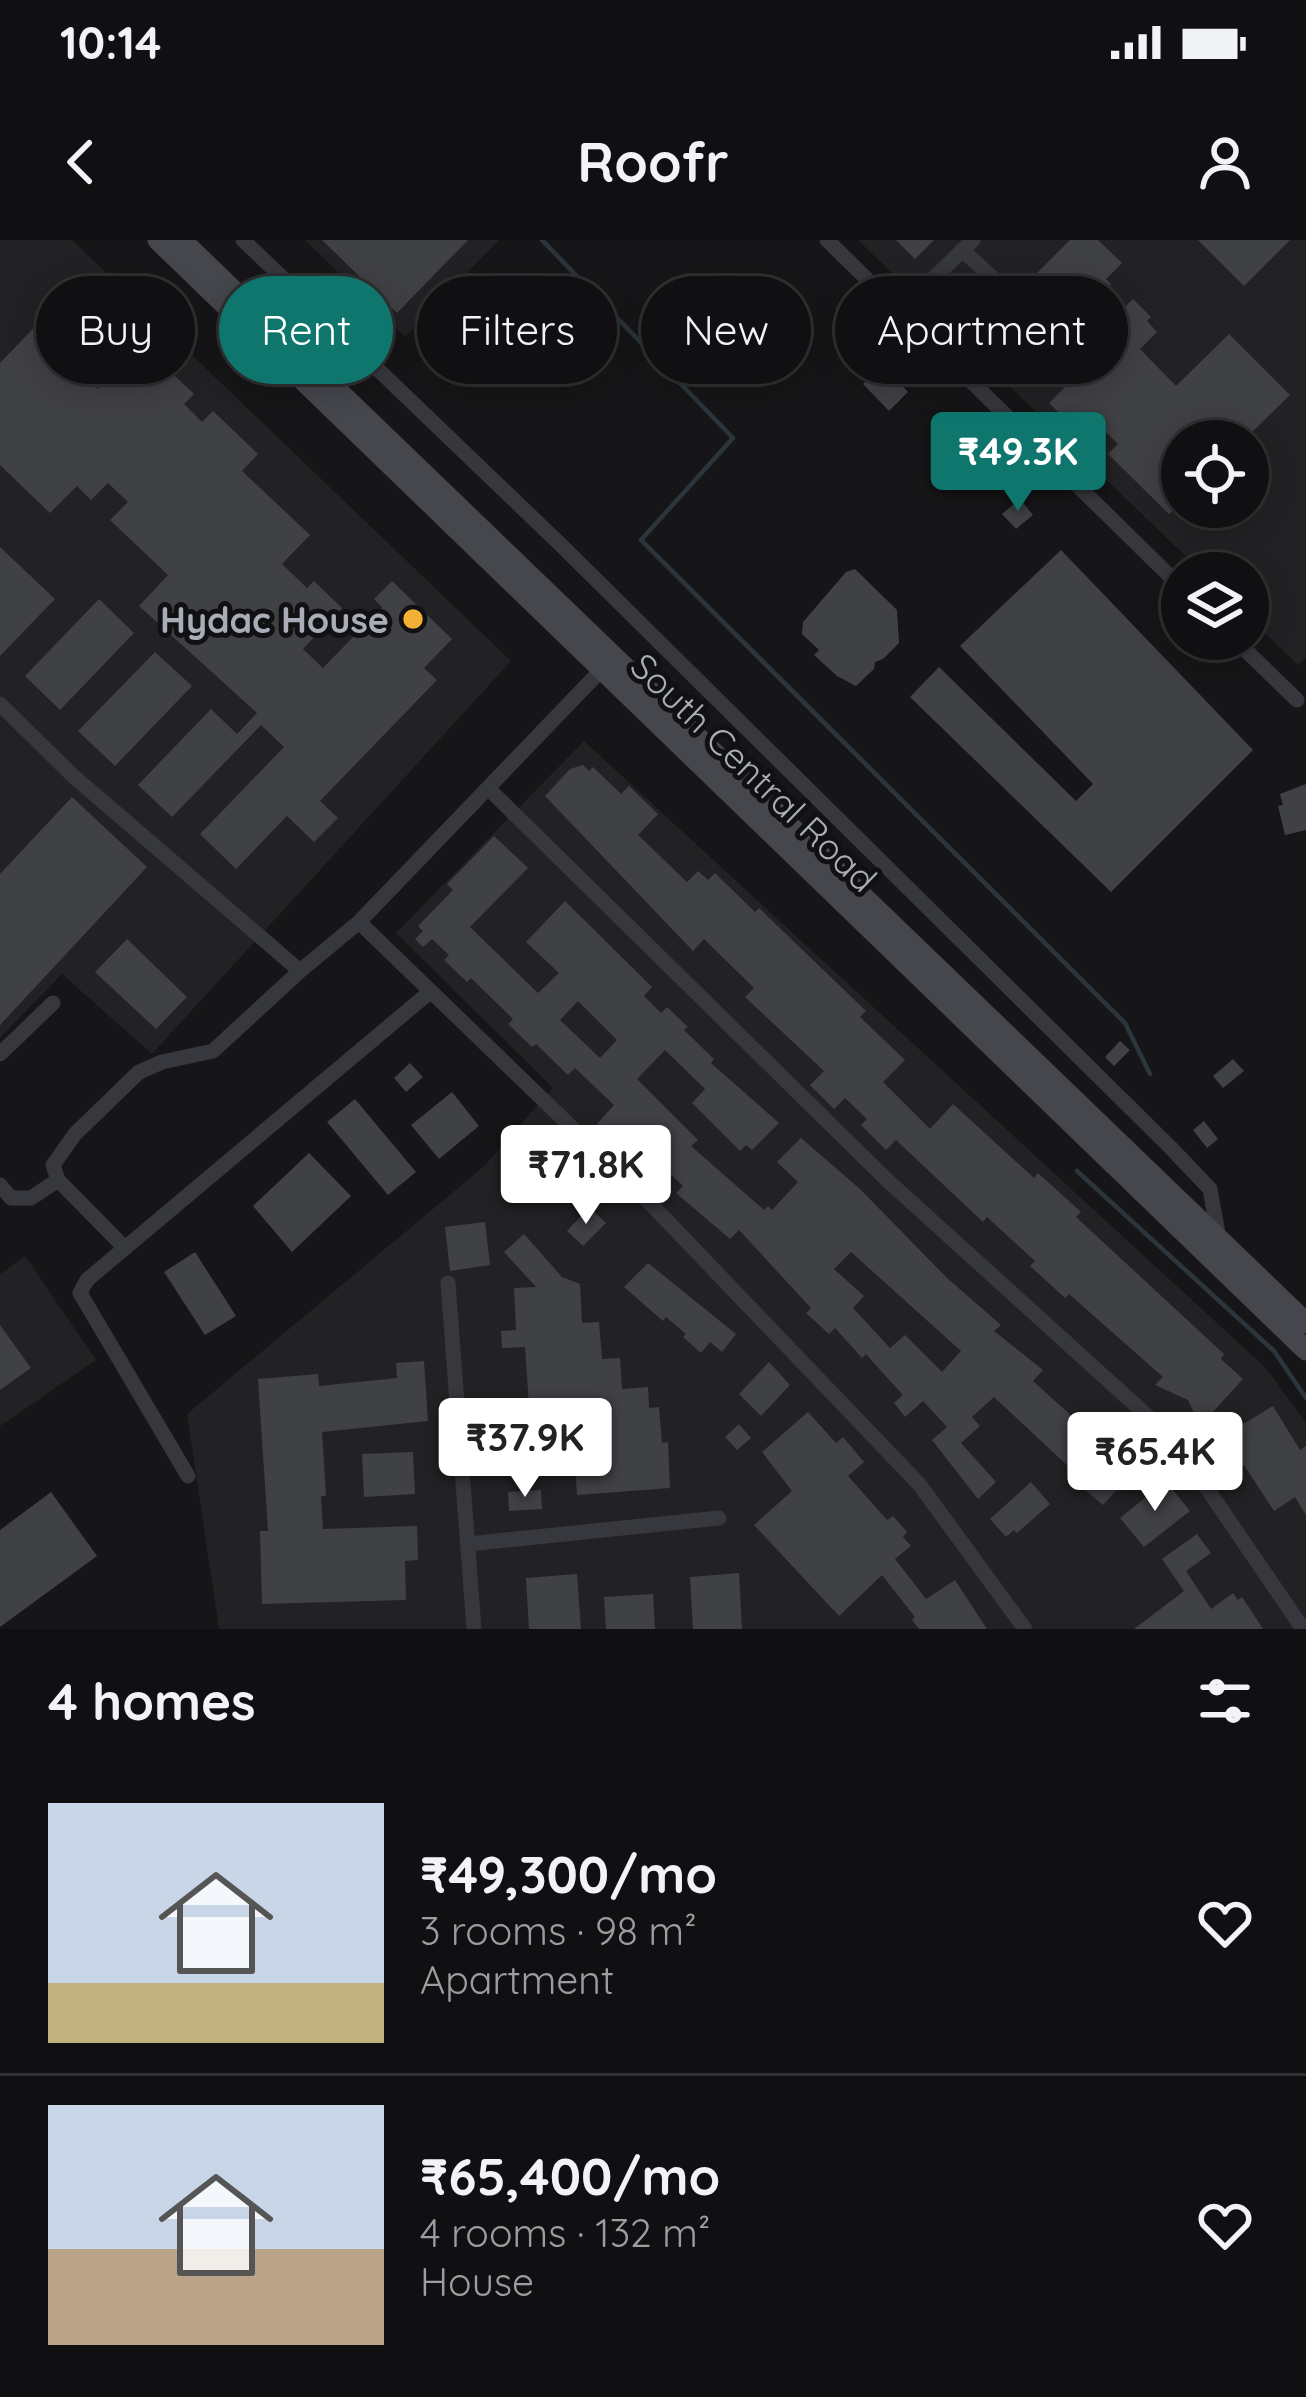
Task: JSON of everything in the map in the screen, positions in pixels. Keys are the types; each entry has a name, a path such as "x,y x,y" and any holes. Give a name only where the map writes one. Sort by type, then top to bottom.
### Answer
{"main road":[{"name":"South Central Road","path":"158,240 1306,1323"},
{"name":"South Central Road","path":"181,240 1306,1350"}],"street":[{"path":"243,240 562,544 1171,1148 1210,1189 1219,1239"},
{"path":"827,240 864,276"},
{"path":"936,276 968,245 998,276"},
{"path":"974,384 1161,567"},
{"path":"1256,660 1297,700"},
{"path":"125,1247 58,1180 53,1165 58,1153 139,1072 213,1051 359,922 608,663"},
{"path":"0,704 72,775 300,971"},
{"path":"490,790 887,1180 1174,1440 1303,1629"},
{"path":"359,922 649,1202 919,1484 1025,1629"},
{"path":"188,1476 80,1293 86,1280 430,991"},
{"path":"0,1054 53,1003"},
{"path":"0,1185 11,1198 31,1198 58,1180"},
{"path":"448,1283 474,1629"},
{"path":"468,1544 719,1518"}],"shaded area":[{"path":"0,240 72,240 110,276 36,276 36,384 195,384 195,358 511,661 152,1054 62,974 0,1038"},
{"path":"305,240 499,240 464,276 417,276 417,325 405,337 393,325 393,276 342,276"},
{"path":"858,240 1306,240 1306,657 1298,665 1269,637 1269,552 1181,552 1007,384 1128,384 1128,276 895,276"},
{"path":"584,741 1266,1368 1306,1423 1306,1629 219,1629 187,1414 482,1168 553,1088 396,933"},
{"path":"25,1256 96,1360 0,1426 0,1274"}],"building":[{"path":"322,240 468,240 433,276 417,276 417,292 397,313 393,276 359,276"},
{"path":"896,240 934,240 915,259"},
{"path":"1070,240 1098,240 1122,263 1109,276 1034,276"},
{"path":"1198,240 1290,240 1244,286"},
{"path":"1133,299 1151,317 1147,321 1157,332 1140,349 1176,386 1229,334 1290,395 1264,420 1161,420 1161,506 1108,454 1118,444 1098,424 1084,438 1049,403 1064,388 1060,384 1128,384 1128,304"},
{"path":"36,326 36,384 93,384 98,389 103,384 183,384 194,394 184,404 202,422 213,411 258,454 242,471 310,535 282,564 307,588 314,581 342,608 303,649 323,668 382,607 374,599 392,581 452,639 424,668 437,680 320,801 338,818 314,842 287,816 236,869 200,834 284,747 261,725 172,817 138,785 211,709 237,734 257,713 139,606 168,575 110,520 128,502 108,483 91,500 77,486 50,513 0,465 0,363"},
{"path":"863,384 900,384 908,392 889,411"},
{"path":"1020,499 1033,515 1016,529 1002,514"},
{"path":"0,547 55,599 0,656"},
{"path":"1061,550 1161,654 1161,660 1167,660 1253,750 1111,892 910,697 939,667 1076,801 1093,784 960,646"},
{"path":"855,569 897,610 899,643 856,686 814,655 819,650 802,634 803,622 846,572"},
{"path":"99,599 134,633 60,710 25,676"},
{"path":"155,652 192,686 115,766 78,731"},
{"path":"583,765 589,771 593,767 621,794 629,786 658,814 638,835 687,882 698,871 708,880 715,873 755,912 759,908 866,1011 860,1017 905,1060 883,1082 930,1129 953,1104 1034,1178 1038,1173 1081,1212 1076,1217 1224,1354 1221,1359 1243,1379 1200,1426 1188,1400 1155,1385 1163,1377 1069,1294 1065,1298 1030,1266 1035,1261 987,1217 983,1222 896,1140 886,1150 861,1125 867,1119 845,1098 834,1109 810,1085 824,1071 745,997 754,988 704,939 693,951 545,796 570,769"},
{"path":"1306,784 1306,830 1285,835 1280,794"},
{"path":"72,797 147,867 0,1025 0,874"},
{"path":"494,836 528,868 470,927 538,993 559,973 526,942 565,901 652,987 644,996 661,1013 667,1007 714,1059 711,1063 779,1123 752,1150 746,1145 740,1151 692,1103 705,1089 665,1050 637,1079 698,1140 691,1146 764,1210 768,1206 772,1210 798,1182 777,1162 801,1138 1001,1325 994,1331 1043,1370 1033,1381 1076,1420 1082,1413 1137,1468 1103,1505 1082,1487 1086,1483 994,1397 972,1417 980,1426 961,1443 996,1482 978,1499 932,1440 947,1427 923,1401 905,1417 894,1403 903,1395 866,1354 862,1358 835,1328 829,1334 806,1313 811,1308 739,1230 730,1239 676,1193 683,1186 655,1160 644,1171 596,1125 614,1105 575,1068 568,1075 536,1044 532,1047 508,1024 513,1019 471,978 467,982 444,960 449,955 432,939 423,947 415,939 423,931 418,926 453,890 447,884","holes":["578,1001 617,1040 600,1058 560,1020","851,1252 961,1351 942,1372 905,1335 890,1348 853,1308 864,1296 834,1269"]},
{"path":"127,939 187,997 156,1029 95,972"},
{"path":"1120,1041 1130,1050 1114,1066 1105,1057"},
{"path":"1233,1059 1244,1071 1223,1088 1213,1076"},
{"path":"410,1063 423,1077 406,1092 394,1078"},
{"path":"452,1092 479,1126 439,1159 411,1125"},
{"path":"355,1099 416,1172 388,1195 327,1122"},
{"path":"1204,1121 1218,1139 1207,1148 1193,1130"},
{"path":"309,1153 351,1196 292,1252 253,1206"},
{"path":"538,1154 562,1177 547,1192 524,1170"},
{"path":"589,1207 606,1223 583,1246 567,1231"},
{"path":"485,1222 490,1265 450,1271 445,1227"},
{"path":"524,1234 562,1277 580,1284 582,1323 599,1322 602,1359 620,1358 622,1389 648,1387 649,1408 659,1407 662,1443 668,1442 670,1488 577,1495 574,1447 532,1450 525,1347 502,1348 501,1331 516,1330 514,1288 536,1287 504,1252"},
{"path":"195,1252 236,1316 205,1335 164,1272"},
{"path":"648,1263 736,1334 722,1352 710,1342 701,1353 683,1337 686,1334 624,1287"},
{"path":"0,1325 31,1368 0,1390"},
{"path":"424,1361 428,1421 322,1432 323,1529 417,1526 418,1560 405,1561 406,1600 262,1604 260,1531 268,1531 258,1379 318,1374 319,1386 397,1378 396,1363"},
{"path":"769,1362 790,1385 761,1416 739,1394"},
{"path":"1273,1406 1300,1450 1306,1446 1306,1515 1295,1497 1274,1511 1244,1465 1235,1470 1217,1440"},
{"path":"808,1412 836,1443 843,1437 864,1462 848,1476 887,1520 893,1516 907,1532 903,1537 911,1546 895,1559 926,1599 955,1580 987,1629 919,1629 882,1575 839,1616 754,1525 792,1491 762,1452"},
{"path":"739,1424 751,1438 737,1450 725,1437"},
{"path":"413,1452 415,1494 364,1497 362,1454"},
{"path":"1166,1481 1190,1511 1144,1547 1120,1518"},
{"path":"1031,1482 1050,1504 1006,1537 990,1519"},
{"path":"541,1490 542,1509 509,1511 508,1492"},
{"path":"51,1492 97,1556 0,1627 0,1530"},
{"path":"1197,1534 1211,1553 1186,1571 1211,1609 1233,1593 1238,1600 1242,1597 1263,1629 1134,1629 1184,1591 1162,1559"},
{"path":"739,1573 742,1629 693,1629 690,1577"},
{"path":"577,1574 581,1629 529,1629 526,1578"},
{"path":"653,1594 655,1629 606,1629 604,1597"}],"waterway":[{"path":"542,240 733,438 641,540 1125,1023 1150,1074"},
{"path":"1077,1171 1274,1351 1306,1398"}],"place":[{"name":"Hydac House","path":"413,619"}]}
